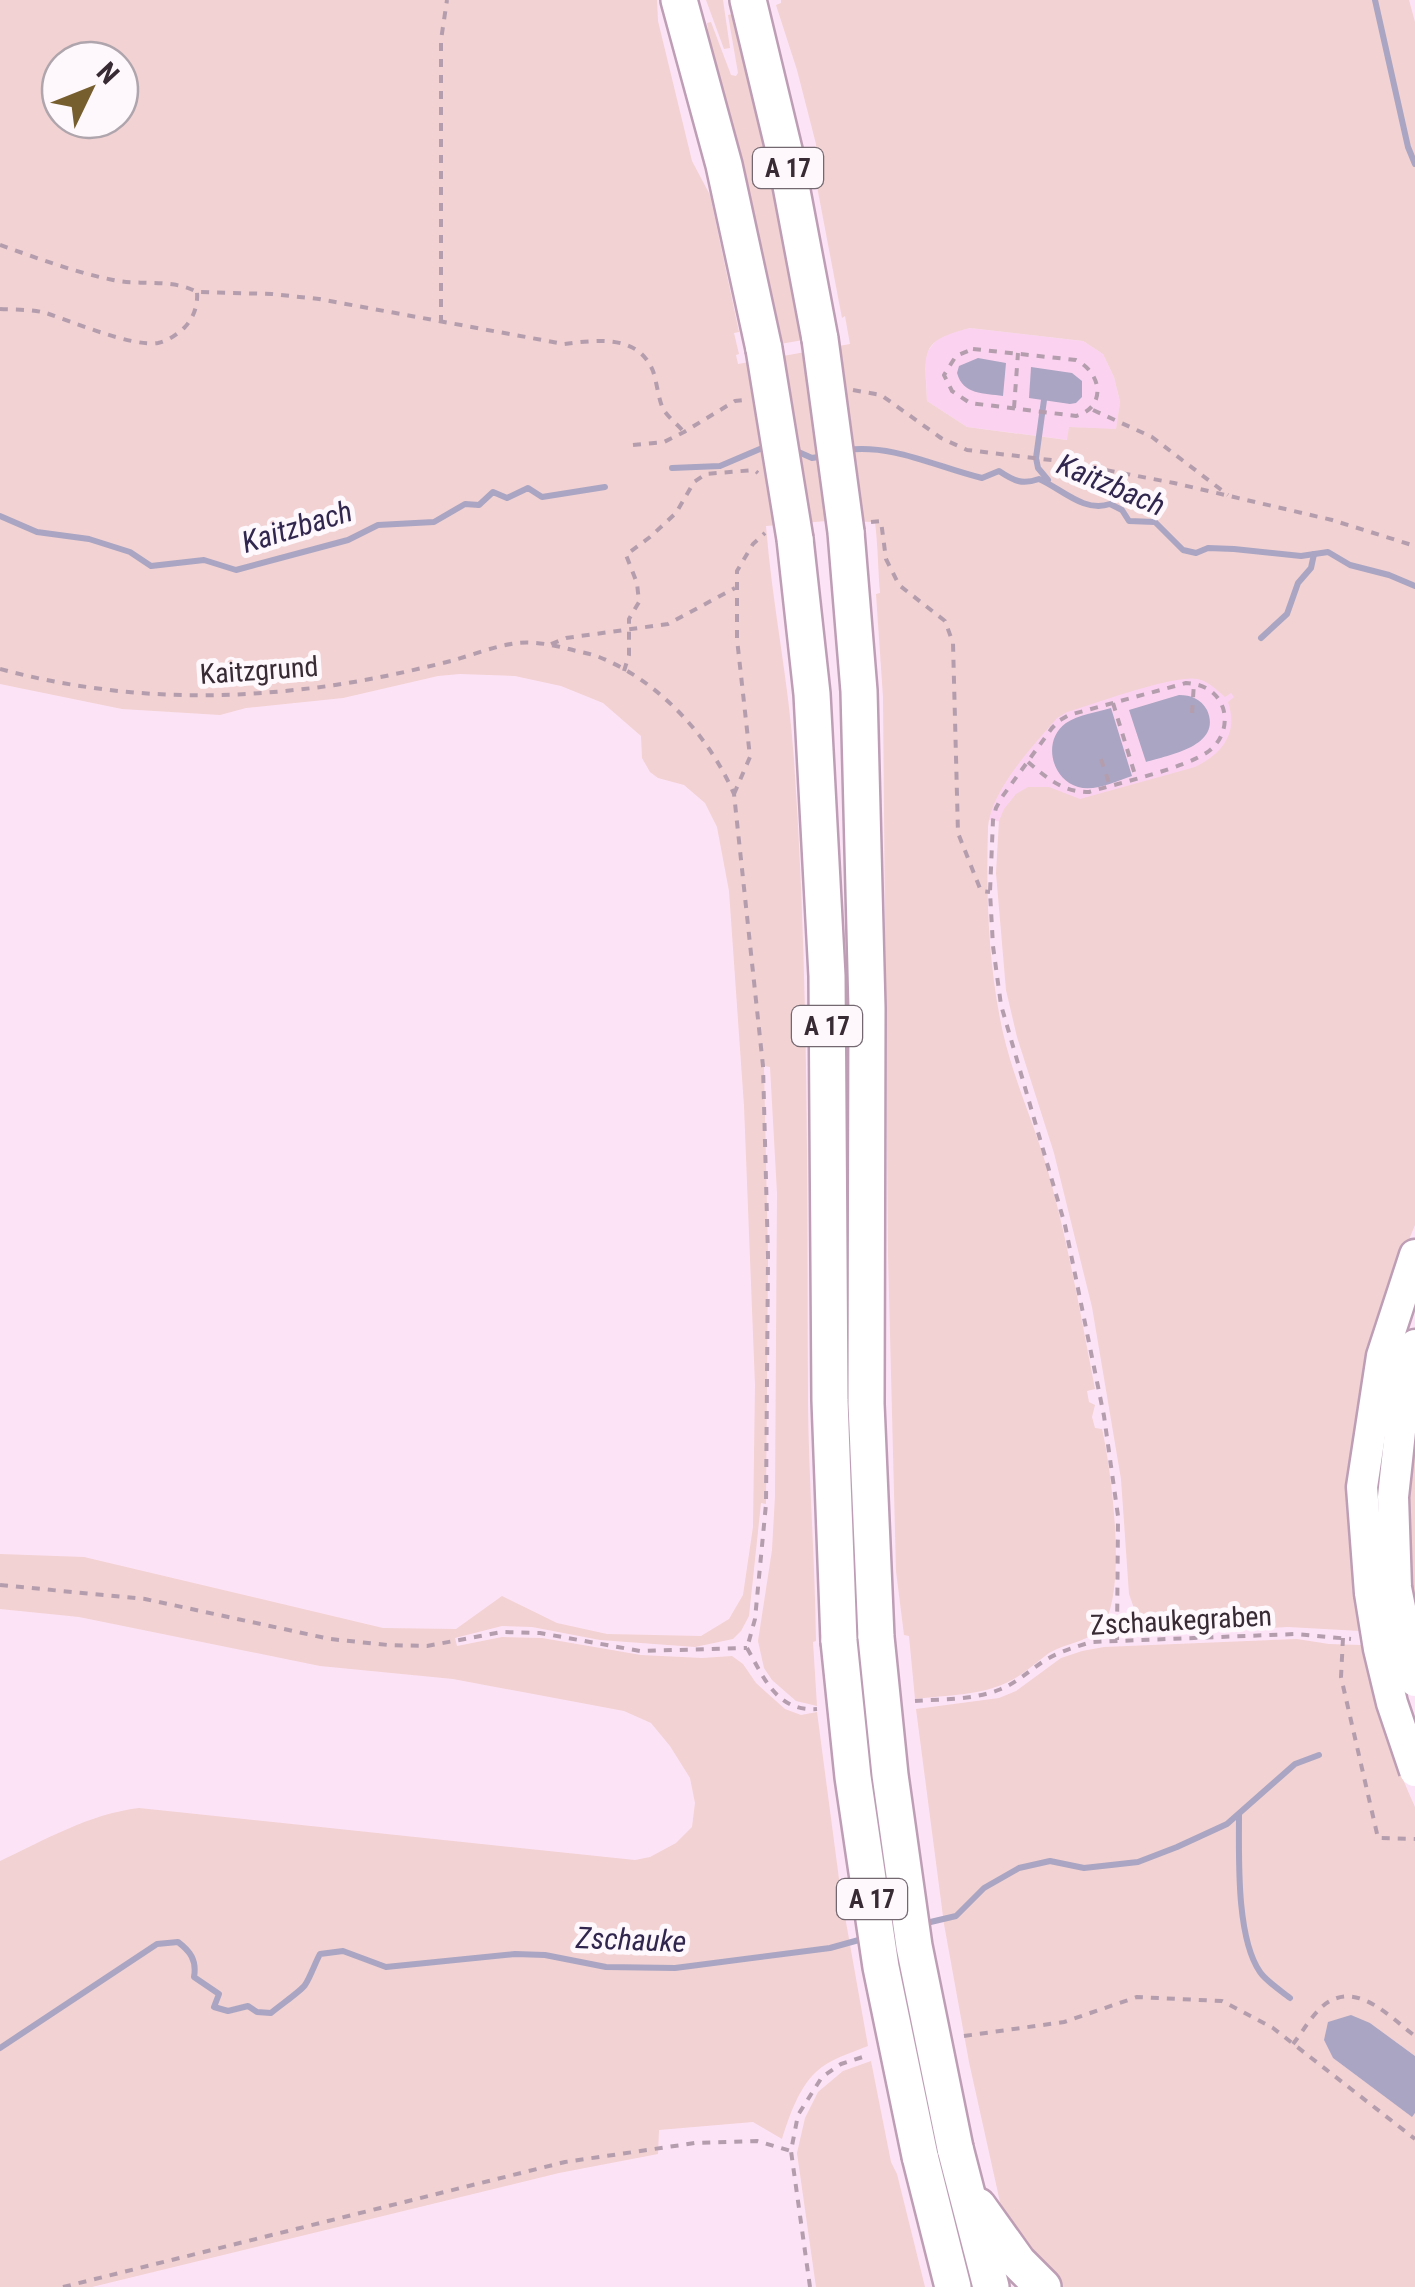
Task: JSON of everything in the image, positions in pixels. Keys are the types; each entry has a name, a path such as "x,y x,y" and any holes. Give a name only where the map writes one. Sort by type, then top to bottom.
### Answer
{"highway":[{"name":"A 17","path":"678,0 724,165 764,349 785,532 812,694 827,976 830,1400 839,1640 853,1777 881,1967 920,2156 953,2287"},
{"name":"A 17","path":"748,0 785,154 820,339 846,532 859,691 866,1008 866,1404 876,1637 890,1774 914,1946 956,2148 991,2287"},
{"path":"966,2187 1018,2262 1043,2287"}],"main road":[{"path":"1415,1255 1382,1356 1362,1487 1383,1591 1415,1681"},
{"path":"1415,1346 1407,1366 1379,1648 1415,1771"}],"path":[{"path":"442,323 442,40 446,0"},
{"path":"0,245 71,270 117,281 173,284 197,292 319,299 564,344 622,342 639,350 652,368 664,411 684,432"},
{"path":"0,309 41,312 117,337 157,343 184,329 193,316 197,292"},
{"path":"973,348 1018,354 1084,364 1097,385 1097,400 1076,416 970,403 952,391 944,375 956,356 973,348"},
{"path":"1014,408 1018,354"},
{"path":"839,391 858,389 881,395 940,438 967,450 1059,461 1174,483 1332,520 1415,546"},
{"path":"633,445 664,442 735,401 752,399"},
{"path":"1091,408 1152,437 1232,498"},
{"path":"624,671 629,656 629,618 639,602 637,583 626,555 676,512 694,482 706,474 754,470"},
{"path":"880,522 886,558 899,586 944,621 953,643 958,832 981,891 990,892"},
{"path":"734,794 750,757 737,639 737,571 753,544 785,532"},
{"path":"550,644 566,638 668,624 736,588"},
{"name":"Kaitzgrund","path":"0,669 46,681 135,694 209,696 375,679 518,642 550,644"},
{"path":"550,644 599,657 650,685 687,721 723,768 734,794 764,1066 768,1256 766,1504 755,1619 747,1648 764,1680 781,1699 802,1710 817,1709"},
{"path":"1028,762 1055,784 1088,792 1206,754 1224,731 1224,710 1210,689 1186,682 1069,715 1052,728 1028,762 996,808 993,820 990,892 1001,1005 1065,1225 1104,1416 1118,1516 1117,1640"},
{"path":"1192,713 1194,683"},
{"path":"1113,703 1136,778"},
{"path":"1100,759 1110,786"},
{"path":"0,1585 145,1599 330,1639 388,1645 426,1646 502,1632 540,1633 640,1651 747,1648"},
{"name":"Zschaukegraben","path":"915,1702 997,1691 1064,1650 1091,1642 1295,1634 1342,1638 1342,1677 1378,1838 1415,1839"},
{"path":"1293,2044 1319,2010 1345,1996 1366,1999 1415,2036"},
{"path":"964,2036 1064,2022 1137,1997 1222,2002 1273,2028 1415,2139"},
{"path":"810,2287 792,2151 798,2115 822,2077 841,2064 869,2055"},
{"path":"63,2287 565,2162 694,2143 757,2141 792,2151"}],"shaded area":[{"path":"0,0 657,0 658,21 692,161 710,195 739,332 734,333 738,364 850,344 816,181 816,144 776,5 781,0 1409,0 1415,22 1415,1225 1378,1329 1356,1435 1350,1524 1360,1631 1288,1627 1189,1633 1152,1627 1135,1611 1129,1594 1121,1479 1092,1307 1054,1153 1006,990 996,873 999,821 1004,809 1028,787 1049,787 1080,799 1195,767 1213,756 1230,733 1228,702 1234,697 1231,693 1225,697 1198,679 1171,681 1057,718 1005,784 988,827 989,930 998,1007 1008,1052 1058,1211 1095,1389 1087,1391 1089,1402 1095,1405 1092,1417 1095,1428 1102,1429 1110,1473 1116,1566 1108,1616 1093,1635 1049,1653 1001,1685 915,1699 909,1636 904,1635 896,1571 888,1254 883,697 875,522 766,526 792,731 799,841 817,1706 796,1701 772,1680 764,1668 758,1641 772,1550 775,1496 777,1193 770,1067 764,1066 768,1256 766,1504 761,1503 749,1616 741,1631 733,1639 695,1647 600,1640 532,1627 502,1626 455,1638 457,1646 502,1637 542,1638 641,1655 732,1656 785,1709 801,1715 817,1712 841,1894 868,2046 827,2063 816,2072 795,2104 782,2139 753,2122 659,2130 658,2154 559,2173 92,2287 0,2287 0,1861 85,1822 139,1808 635,1860 676,1843 692,1827 695,1803 690,1778 670,1746 651,1723 624,1711 453,1679 320,1666 79,1617 0,1609 0,1554 84,1557 383,1628 456,1629 502,1596 557,1623 607,1634 701,1636 729,1619 743,1595 753,1527 755,1385 744,1106 729,891 717,827 705,803 684,785 650,772 642,758 641,736 603,703 561,686 515,676 438,676 343,698 246,708 220,715 122,709 0,684","holes":["970,328 1083,341 1103,354 1114,377 1120,402 1116,429 1069,427 1067,440 967,427 927,401 928,351 953,333"]},
{"path":"706,0 723,0 730,48 724,49"},
{"path":"732,14 735,25 741,24 766,134 803,340 780,344 703,30 711,22 731,75 736,76 728,15"},
{"path":"970,328 1083,341 1103,354 1120,402 1116,430 1070,427 1068,440 967,427 927,401 925,355 940,335"},
{"path":"978,358 1006,363 1003,396 975,392 960,380 959,366"},
{"path":"1031,367 1072,373 1082,381 1082,397 1070,404 1029,398"},
{"path":"1182,668 1241,678 1242,709 1222,770 1018,824 967,817 1022,726"},
{"path":"1179,695 1195,698 1205,706 1210,722 1207,732 1191,747 1146,762 1129,710"},
{"path":"1111,708 1132,776 1091,788 1069,783 1053,758 1054,739 1059,730 1076,718"},
{"path":"1415,1398 1415,1601 1413,1587 1408,1587 1405,1519"},
{"path":"1297,1639 1361,1645 1384,1727 1415,1807 1415,2056 1370,2023 1324,2040 1333,2058 1411,2116 1415,2113 1415,2287 1057,2287 1002,2211 944,1924 916,1709 999,1698 1016,1691 1061,1658 1082,1651"},
{"path":"1351,2015 1370,2023 1415,2056 1412,2117 1333,2058 1324,2040 1328,2022"},
{"path":"871,2061 891,2162 925,2287 816,2287 797,2153 805,2118 818,2092 843,2071"}],"waterway":[{"path":"1375,0 1415,164"},
{"path":"1044,400 1036,458 1038,468 1048,480"},
{"name":"Kaitzbach","path":"672,468 720,466 767,446"},
{"name":"Kaitzbach","path":"794,450 812,458 824,456"},
{"name":"Kaitzbach","path":"846,450 898,453 982,478 999,471 1018,481 1039,479 1082,503 1110,504 1122,510 1129,521 1155,522 1183,550 1196,553 1208,548 1234,549 1301,556 1328,552 1350,565 1415,586"},
{"name":"Kaitzbach","path":"0,516 37,532 89,539 130,552 151,566 204,560 236,570 348,540 378,525 434,522 465,504 479,505 493,492 507,498 528,488 542,497 605,487"},
{"path":"1261,638 1287,614 1298,583 1311,568 1314,554"},
{"name":"Zschauke","path":"922,1924 956,1916 984,1888 1019,1868 1050,1861 1084,1868 1138,1862 1177,1847 1227,1824 1295,1764 1319,1755"},
{"path":"1239,1815 1240,1896 1252,1957 1269,1982 1290,1998"},
{"name":"Zschauke","path":"0,2048 157,1944 178,1942 186,1949 192,1956 194,1977 219,1994 214,2007 228,2011 248,2006 257,2012 271,2013 305,1985 320,1954 343,1951 386,1967 515,1954 545,1955 606,1967 675,1968 830,1948 866,1938"}]}
